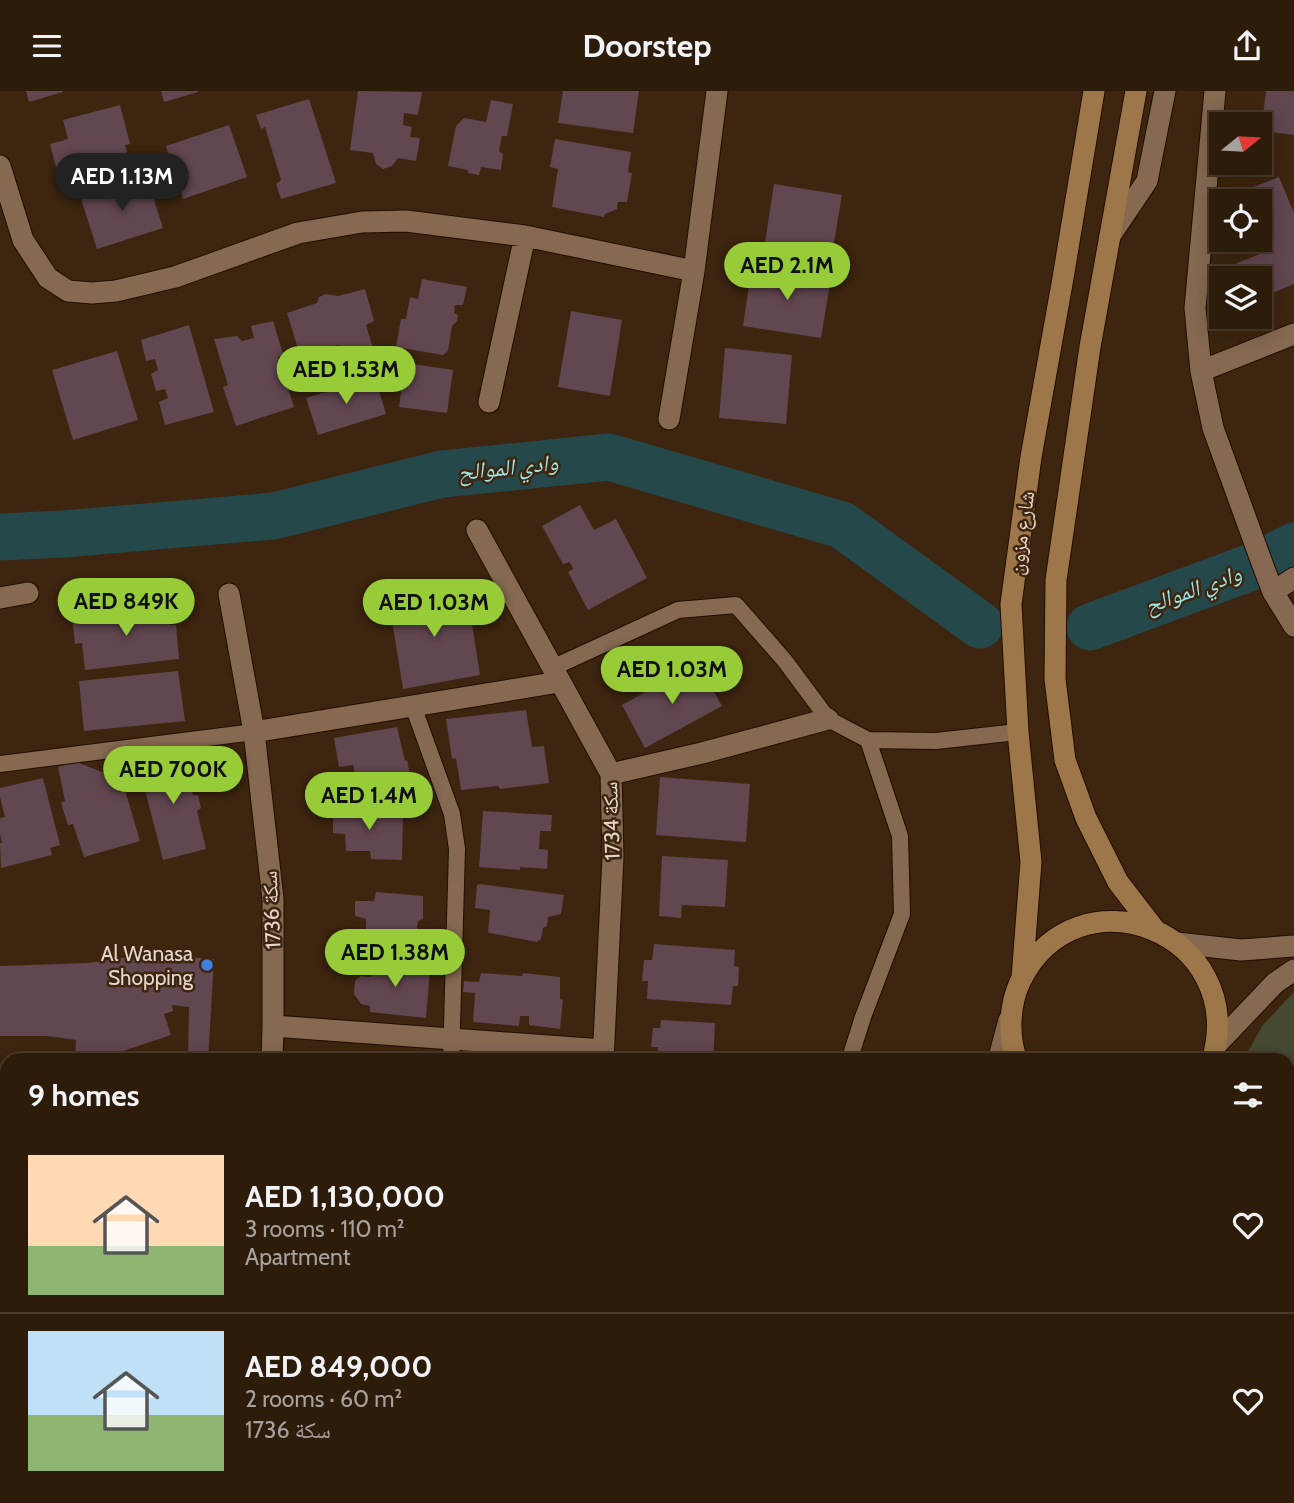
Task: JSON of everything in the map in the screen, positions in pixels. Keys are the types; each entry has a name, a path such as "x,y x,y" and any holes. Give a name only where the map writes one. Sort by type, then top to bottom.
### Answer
{"main road":[{"name":"شارع مزون","path":"1022,978 1031,862 1018,732 1011,604 1031,457 1094,91"},
{"name":"شارع مزون","path":"1136,91 1090,347 1056,580 1055,679 1065,760 1086,818 1118,882 1155,930"},
{"path":"1015,1053 1011,1032 1012,1011 1017,989 1032,962 1062,936 1079,928 1117,921 1155,930 1177,943 1203,971 1217,1007 1218,1026 1214,1053"}],"street":[{"path":"669,419 694,271 717,91"},
{"path":"1110,236 1147,181 1165,91"},
{"path":"1215,91 1195,308 1201,371 1213,428 1273,592 1294,626"},
{"path":"0,166 23,240 48,278 68,291 116,291 175,277 298,233 362,222 407,221 525,236 694,271"},
{"path":"489,402 525,236"},
{"path":"1201,371 1294,334"},
{"name":"سكة 1734","path":"477,530 611,774 613,857 603,1053"},
{"path":"1273,592 1294,578"},
{"path":"0,597 28,593"},
{"name":"سكة 1736","path":"229,594 254,732 272,899 272,1053"},
{"path":"254,732 413,706 555,675"},
{"path":"611,774 828,719"},
{"path":"1177,943 1241,950 1294,946"},
{"path":"1216,1053 1275,983 1294,970"},
{"path":"1000,1053 1012,1011"},
{"path":"273,1026 452,1050 543,1053"}],"lane":[{"path":"555,675 678,610 736,605 785,661 828,719 868,740 936,741 1018,732"},
{"path":"413,706 452,814 457,849 452,1050"},
{"path":"0,764 254,732"},
{"path":"852,1053 902,914 900,836 868,740"}],"green space":[{"path":"1294,992 1294,1053 1247,1053 1262,1026"}],"building":[{"path":"26,91 63,91 63,92 29,102"},
{"path":"161,91 198,91 198,92 164,102"},
{"path":"358,91 422,92 418,115 404,113 403,125 412,127 410,137 420,138 416,161 398,158 392,166 383,169 376,164 373,153 350,150"},
{"path":"563,91 639,91 633,133 558,123"},
{"path":"1266,91 1294,91 1294,135 1272,132 1272,112 1263,112"},
{"path":"309,99 336,183 281,199 276,184 281,180 265,127 261,129 256,115"},
{"path":"491,100 513,104 507,136 502,136 499,151 503,154 501,170 481,167 479,175 448,166 456,126 464,118 486,122"},
{"path":"120,105 130,144 125,145 131,167 79,181 74,162 56,167 50,144 68,139 63,120"},
{"path":"229,125 247,177 183,199 166,146"},
{"path":"555,139 631,152 628,172 632,173 627,202 618,202 617,209 604,217 552,207 558,169 550,167"},
{"path":"1279,177 1294,213 1294,284 1272,293 1272,266 1238,266 1237,263 1260,254 1259,252 1272,252 1272,189 1249,189"},
{"path":"147,178 163,228 97,249 81,199"},
{"path":"774,184 842,195 831,260 764,249"},
{"path":"752,265 831,278 821,338 743,326"},
{"path":"422,279 467,287 463,305 455,305 457,321 452,326 448,351 443,355 396,347 401,319 406,319 410,297 418,299"},
{"path":"365,289 374,321 366,325 375,356 346,364 339,345 330,347 336,369 307,378 287,313 317,303 319,297 326,294 338,296"},
{"path":"571,311 622,320 610,396 558,387"},
{"path":"273,321 283,354 278,357 294,407 236,426 223,387 228,385 214,339 237,336 242,341 254,338 251,326"},
{"path":"189,325 214,412 165,425 159,402 168,398 165,389 156,391 151,374 158,370 155,359 146,361 141,340"},
{"path":"725,348 792,355 786,424 719,418"},
{"path":"117,351 138,420 73,440 52,370"},
{"path":"405,363 453,370 447,413 399,407"},
{"path":"375,377 386,414 318,435 306,398"},
{"path":"580,505 594,530 616,519 647,578 588,610 568,572 573,569 572,566 569,562 563,564 542,526"},
{"path":"444,592 447,597 460,594 468,598 480,675 403,689 389,601"},
{"path":"168,607 169,625 176,625 179,659 85,670 82,643 75,644 72,617"},
{"path":"698,663 722,706 645,748 622,705"},
{"path":"178,671 185,721 84,731 79,681"},
{"path":"526,710 532,747 544,746 549,783 461,790 456,758 452,759 446,719"},
{"path":"397,727 410,775 358,785 353,765 339,767 334,738"},
{"path":"182,752 193,795 198,795 201,808 197,811 206,849 163,860 138,763"},
{"path":"76,762 113,776 119,792 125,790 140,841 84,857 73,824 68,825 61,803 65,801 58,767"},
{"path":"660,777 750,784 746,842 656,835"},
{"path":"43,778 60,845 50,848 52,855 1,868 0,818 5,817 0,788"},
{"path":"351,802 353,808 369,808 371,817 403,818 402,860 371,859 370,851 346,851 345,834 333,833 333,803"},
{"path":"483,811 552,815 551,831 540,831 539,849 548,850 547,869 479,867"},
{"path":"662,856 728,860 725,907 682,905 681,918 659,916"},
{"path":"479,884 564,895 561,914 548,917 547,926 543,928 541,939 537,942 490,933 490,910 475,908"},
{"path":"376,892 423,896 423,919 418,921 416,935 393,933 392,937 376,936 375,930 366,929 366,919 355,916 355,901 374,901"},
{"path":"654,944 735,950 734,966 739,967 738,986 733,986 731,1005 647,999 648,981 642,981 644,960 652,960"},
{"path":"148,954 152,960 167,961 172,956 214,959 208,1053 188,1053 189,1007 172,1005 173,1011 164,1014 171,1035 117,1053 75,1053 76,1040 46,1036 0,1036 0,966 88,963"},
{"path":"374,959 414,962 415,969 430,971 426,1018 370,1012 370,1006 361,1004 354,994 355,981 360,976 371,977"},
{"path":"481,973 522,976 523,973 560,977 560,999 563,1000 560,1029 529,1025 529,1016 520,1016 519,1026 473,1022 475,993 463,992 464,981 479,982"},
{"path":"661,1020 715,1023 713,1053 658,1053 658,1047 651,1047 653,1028 660,1028"}],"waterway":[{"name":"وادي الموالح","path":"0,537 274,516 442,474 609,457 842,525 980,625"},
{"name":"وادي الموالح","path":"1090,627 1262,563 1294,546"}],"place":[{"name":"Al Wanasa Shopping","path":"207,965"}]}
